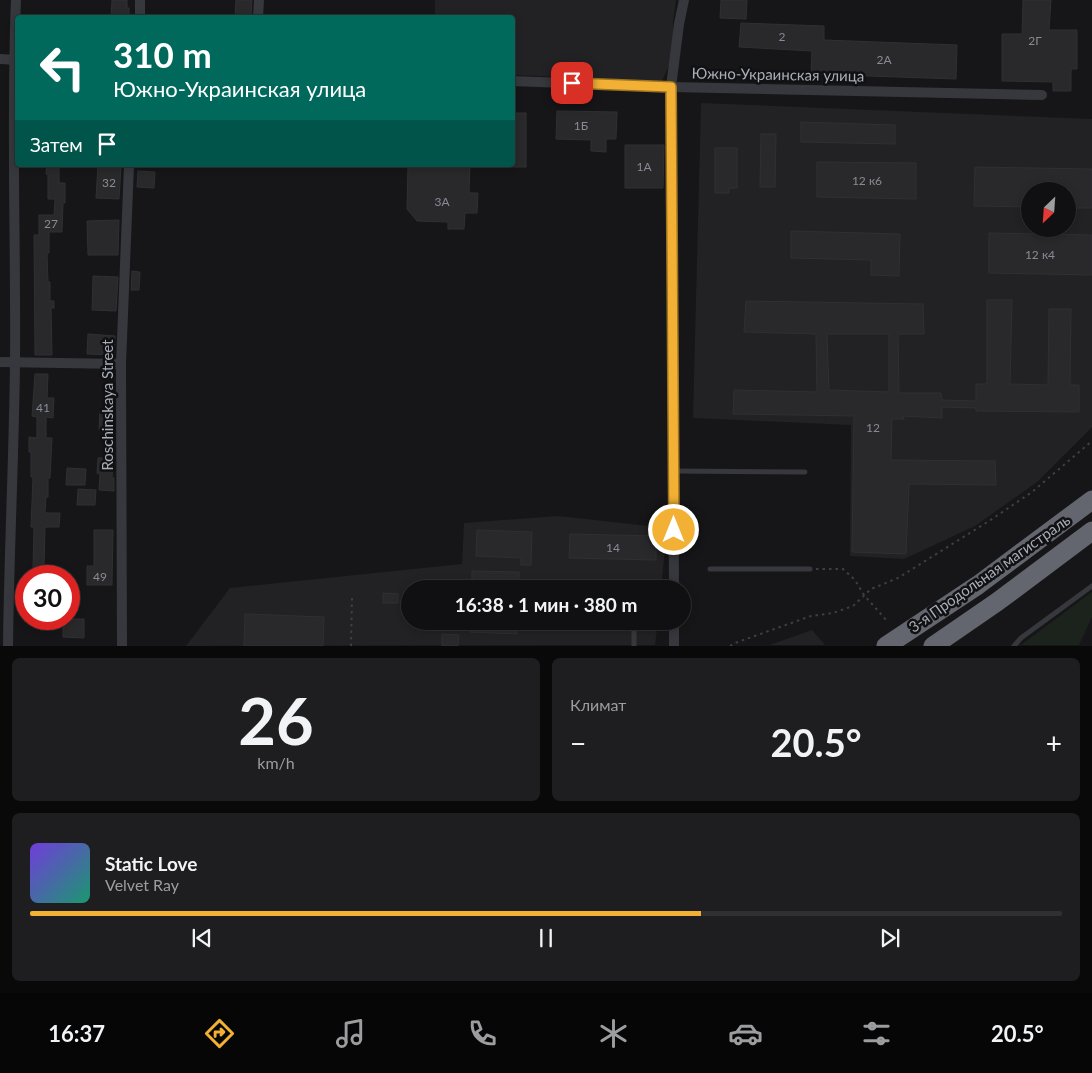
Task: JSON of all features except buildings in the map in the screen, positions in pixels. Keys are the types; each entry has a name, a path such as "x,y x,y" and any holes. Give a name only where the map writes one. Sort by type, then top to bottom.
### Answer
{"highway":[{"name":"3-я Продольная магистраль","path":"886,646 978,584 1092,500"},
{"name":"3-я Продольная магистраль","path":"934,646 1092,531"}],"street":[{"path":"16,0 16,15"},
{"path":"140,0 140,15"},
{"path":"258,15 259,0"},
{"path":"674,580 671,87 684,0"},
{"path":"0,59 15,60"},
{"name":"Южно-Украинская улица","path":"515,81 671,87 1042,95"},
{"path":"8,646 8,573 15,363 16,167"},
{"name":"Roschinskaya Street","path":"122,646 121,364 129,167"},
{"path":"0,362 121,364"},
{"path":"674,630 674,646"}],"lane":[{"path":"673,471 805,472"},
{"path":"710,569 810,569"},
{"path":"1014,646 1021,638 1092,586"},
{"path":"634,630 634,646"}],"path":[{"path":"730,646 810,616 833,613 853,606 871,589 898,578 989,522 1025,497 1092,441"},
{"path":"810,569 843,569 855,580 864,595 887,620"},
{"path":"351,646 352,597"}],"shaded area":[{"path":"435,0 676,0 673,23 673,56 662,81 515,75 515,15 435,15"},
{"path":"701,103 1092,119 1092,427 1037,482 975,526 904,559 850,556 851,425 693,418"},
{"path":"558,516 667,528 662,580 401,580 401,630 657,630 655,645 186,646 230,588 462,564 464,523"},
{"path":"1092,592 1092,617 1079,645 1021,645"},
{"path":"812,630 825,645 770,645"}],"route":[{"path":"572,83 671,87 674,530"}]}
